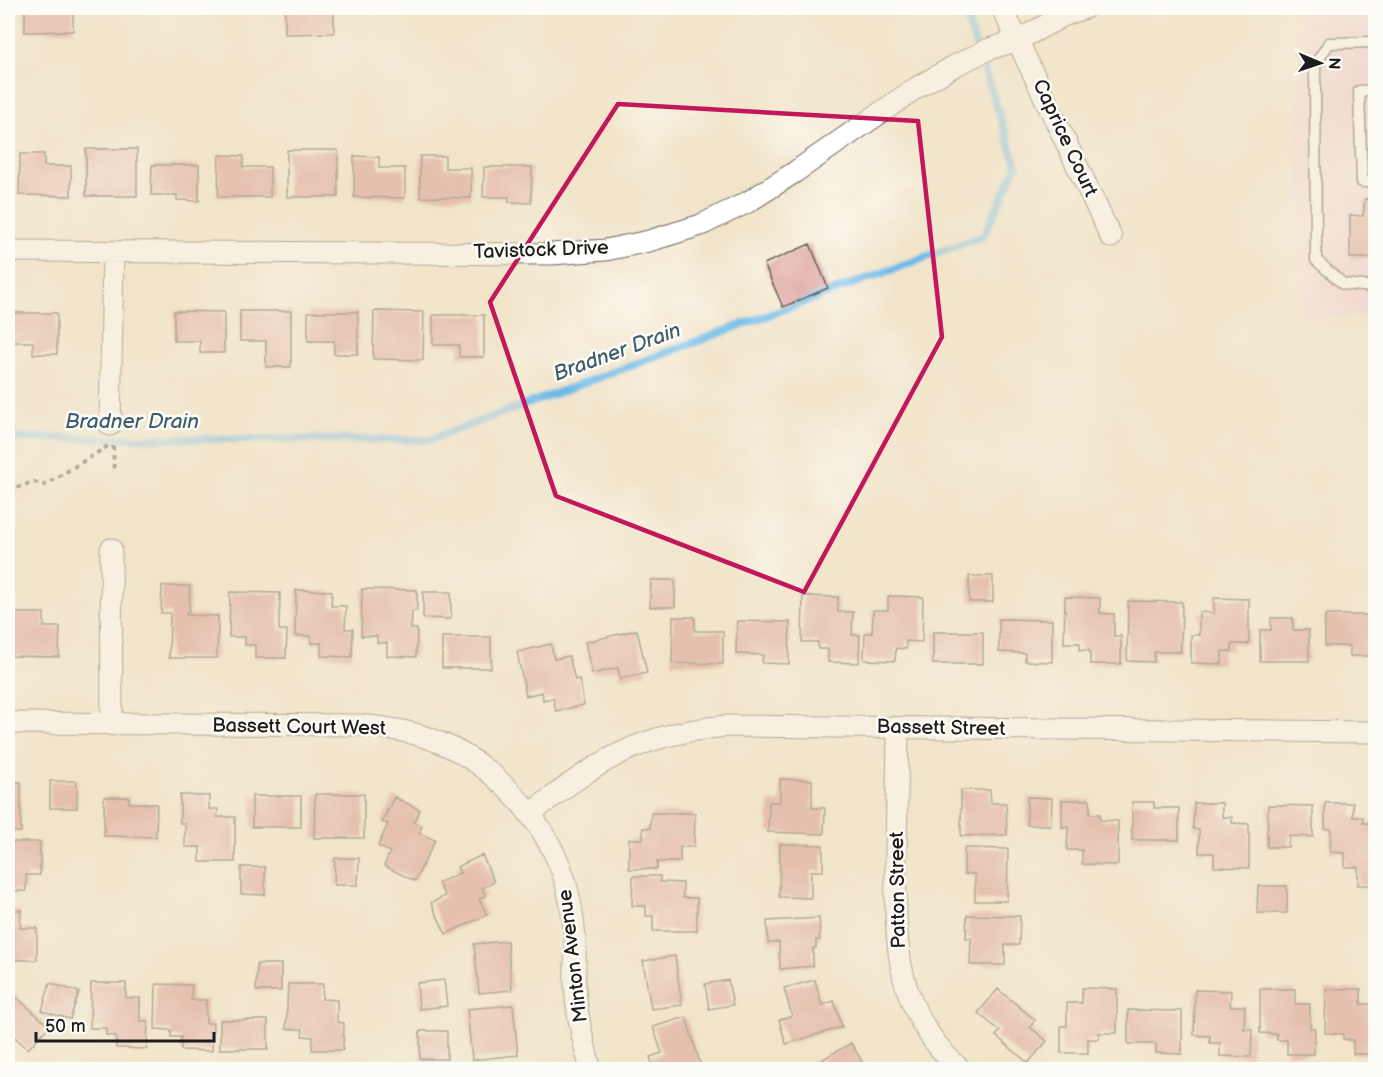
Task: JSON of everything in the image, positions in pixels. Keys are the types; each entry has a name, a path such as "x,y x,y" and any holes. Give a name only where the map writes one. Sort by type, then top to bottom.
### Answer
{"street":[{"name":"Caprice Court","path":"1002,8 1111,237"},
{"name":"Tavistock Drive","path":"8,251 552,254 606,250 649,242 701,225 748,202 916,88 981,53 1018,40 1063,16 1085,8"},
{"path":"112,434 113,252"},
{"path":"111,549 112,725"},
{"name":"Bassett Court West","path":"8,723 361,725 400,729 437,741 472,759 502,784 530,814"},
{"name":"Bassett Street","path":"530,814 576,778 605,760 641,743 675,733 727,726 1376,732"},
{"name":"Patton Street","path":"898,728 895,924 901,970 913,1006 933,1040 961,1070"},
{"name":"Minton Avenue","path":"530,814 558,861 568,893 575,939 575,986 591,1070"}],"lane":[{"path":"1372,287 1343,284 1316,260 1314,65 1329,43 1376,42"},
{"path":"1376,90 1359,90 1362,182 1376,182"}],"path":[{"path":"8,490 34,482 45,485 112,434"}],"highlighted area":[{"path":"618,104 918,121 942,337 804,592 556,496 490,302"}],"shaded area":[{"path":"1297,8 1375,8 1375,316 1300,319"}],"building":[{"path":"25,8 73,8 73,31 25,32"},
{"path":"285,8 334,8 334,33 285,34"},
{"path":"86,149 137,149 137,196 86,196"},
{"path":"287,150 338,150 338,197 287,197"},
{"path":"20,154 44,154 44,166 71,166 71,196 19,195"},
{"path":"219,155 244,156 243,167 270,167 270,197 218,197"},
{"path":"354,156 379,157 379,168 405,168 405,198 354,197"},
{"path":"420,156 445,156 445,168 471,168 471,198 420,197"},
{"path":"152,165 199,165 199,201 177,200 177,195 151,195"},
{"path":"484,167 532,167 531,203 509,202 509,197 483,197"},
{"path":"1365,199 1376,200 1376,258 1350,258 1350,215 1363,216"},
{"path":"810,244 828,288 783,307 764,264"},
{"path":"174,311 224,312 224,353 200,353 200,341 174,341"},
{"path":"240,311 291,311 291,367 266,367 266,341 240,341"},
{"path":"374,311 424,312 423,360 373,359"},
{"path":"308,312 358,312 358,354 334,354 334,341 308,341"},
{"path":"8,313 57,313 57,354 33,354 33,342 8,342"},
{"path":"433,315 484,315 484,357 459,357 459,345 433,345"},
{"path":"969,576 993,576 993,602 969,602"},
{"path":"651,580 675,580 675,607 650,607"},
{"path":"162,586 190,586 189,612 186,612 186,615 218,616 217,658 169,658 170,613 161,613"},
{"path":"362,589 417,590 417,611 412,611 411,629 417,629 416,657 387,656 387,643 377,643 377,636 361,636"},
{"path":"296,590 332,591 331,606 346,606 345,629 353,629 352,657 321,656 321,643 311,643 311,636 295,636"},
{"path":"230,592 280,593 279,630 287,630 286,658 255,658 255,645 245,645 245,637 229,637"},
{"path":"423,592 451,592 451,619 423,618"},
{"path":"803,596 838,597 838,612 853,612 852,635 860,635 859,663 828,662 828,649 818,649 818,642 802,642"},
{"path":"888,596 923,597 922,642 906,641 906,649 896,648 895,661 864,660 865,633 872,633 873,610 888,610"},
{"path":"1065,597 1100,598 1100,613 1114,614 1114,636 1121,636 1121,664 1090,664 1090,651 1080,650 1080,643 1064,643"},
{"path":"1214,598 1249,599 1249,644 1232,644 1232,651 1222,651 1222,664 1191,663 1191,635 1199,635 1199,612 1214,613"},
{"path":"1128,601 1182,602 1181,652 1154,652 1154,662 1127,661"},
{"path":"10,613 44,613 44,627 60,627 59,657 9,656"},
{"path":"1325,615 1376,615 1376,656 1350,656 1350,646 1325,646"},
{"path":"673,617 695,617 695,631 723,631 723,664 672,663"},
{"path":"1271,618 1293,618 1293,630 1309,630 1309,661 1260,661 1260,630 1271,630"},
{"path":"999,619 1052,620 1052,662 1025,661 1025,653 999,652"},
{"path":"737,621 790,622 789,664 762,663 763,655 736,654"},
{"path":"637,630 647,673 620,679 618,668 592,674 585,642"},
{"path":"933,632 983,632 983,664 933,664"},
{"path":"442,637 491,637 491,668 442,668"},
{"path":"551,644 554,659 569,656 575,680 579,679 584,705 556,711 553,698 543,700 542,692 526,696 517,652"},
{"path":"780,779 812,780 812,808 825,808 824,834 768,832 769,802 780,802"},
{"path":"50,781 77,781 77,808 50,808"},
{"path":"8,782 21,782 21,832 8,831"},
{"path":"961,790 990,790 991,803 1006,803 1007,835 961,836"},
{"path":"315,794 364,794 364,838 314,838"},
{"path":"180,795 209,796 209,809 218,809 217,817 235,817 235,862 200,862 200,847 185,847 185,823 180,823"},
{"path":"252,796 301,796 301,827 252,827"},
{"path":"104,797 129,797 129,803 157,804 156,837 104,836"},
{"path":"394,797 420,810 414,822 422,826 419,833 435,840 415,881 384,866 390,852 378,846 388,824 382,822"},
{"path":"1027,797 1052,798 1051,825 1027,825"},
{"path":"1062,800 1090,800 1090,814 1100,814 1100,820 1118,821 1118,865 1082,864 1082,850 1067,850 1068,826 1062,827"},
{"path":"1132,802 1154,802 1154,808 1179,808 1179,840 1132,840"},
{"path":"1194,803 1222,803 1222,817 1232,817 1232,823 1249,824 1249,868 1214,867 1214,853 1199,853 1199,830 1193,829"},
{"path":"1325,803 1353,803 1353,817 1363,817 1363,823 1376,823 1376,885 1358,885 1358,867 1345,867 1345,853 1330,852 1331,829 1325,829"},
{"path":"1268,805 1313,806 1313,837 1289,836 1288,847 1267,847"},
{"path":"651,813 695,813 694,847 680,847 680,862 657,862 657,869 629,869 629,839 643,839 643,828 650,828"},
{"path":"8,842 40,842 40,875 26,875 26,891 8,891"},
{"path":"780,844 823,845 823,871 811,871 811,898 779,897"},
{"path":"964,848 1008,849 1007,901 975,901 975,874 964,874"},
{"path":"482,855 494,882 482,888 486,896 479,899 487,915 446,934 431,903 445,896 438,883 460,873 457,867"},
{"path":"335,858 359,858 358,885 334,885"},
{"path":"241,867 265,867 265,895 241,894"},
{"path":"633,876 660,876 660,882 683,883 683,898 697,898 697,931 653,931 653,916 646,916 646,906 632,906"},
{"path":"1258,886 1287,886 1287,913 1257,913"},
{"path":"8,910 21,910 20,928 37,928 37,960 8,960"},
{"path":"967,915 1020,916 1019,945 1005,945 1005,965 970,965 971,938 966,938"},
{"path":"819,918 820,940 816,940 816,948 813,948 813,966 780,969 779,942 768,943 767,921"},
{"path":"507,941 512,990 479,993 474,944"},
{"path":"675,956 682,1005 651,1009 643,961"},
{"path":"257,964 281,964 281,991 256,991"},
{"path":"444,980 447,1006 419,1009 417,983"},
{"path":"728,980 733,1005 709,1009 705,984"},
{"path":"815,980 822,1005 834,1001 842,1027 786,1044 779,1020 792,1016 784,988"},
{"path":"50,983 79,992 70,1019 42,1011"},
{"path":"91,983 126,983 126,998 140,998 140,1021 148,1021 147,1049 116,1048 116,1036 106,1035 106,1028 90,1028"},
{"path":"156,984 192,985 191,1000 206,1000 206,1023 213,1023 212,1051 181,1050 181,1037 171,1037 171,1030 155,1029"},
{"path":"288,984 323,984 322,999 337,1000 337,1022 344,1023 343,1050 312,1050 313,1037 302,1036 303,1029 286,1029"},
{"path":"1082,988 1117,989 1117,1033 1099,1033 1099,1039 1088,1039 1088,1053 1061,1053 1061,1026 1067,1026 1067,1003 1082,1003"},
{"path":"998,989 1035,1020 1030,1027 1047,1041 1028,1063 996,1036 1000,1031 978,1013"},
{"path":"1260,989 1295,989 1295,1004 1310,1004 1310,1028 1315,1028 1314,1054 1287,1054 1287,1040 1277,1040 1277,1034 1260,1033"},
{"path":"1326,989 1361,989 1361,1004 1376,1004 1376,1054 1353,1054 1353,1040 1343,1039 1343,1034 1325,1033"},
{"path":"1195,990 1231,991 1230,1006 1245,1006 1244,1029 1252,1029 1251,1057 1220,1056 1220,1043 1210,1043 1210,1036 1194,1035"},
{"path":"13,994 49,1026 28,1049 8,1031 8,1000"},
{"path":"513,1005 518,1055 472,1060 467,1009"},
{"path":"1128,1010 1182,1011 1182,1054 1156,1053 1156,1044 1128,1044"},
{"path":"686,1017 702,1070 654,1070 650,1057 662,1053 653,1027"},
{"path":"220,1020 268,1020 268,1049 220,1049"},
{"path":"420,1031 447,1031 447,1059 420,1059"},
{"path":"851,1043 864,1065 856,1070 813,1070 811,1066"}],"waterway":[{"name":"Bradner Drain","path":"8,438 429,440 983,236 1017,166 963,8"}]}
